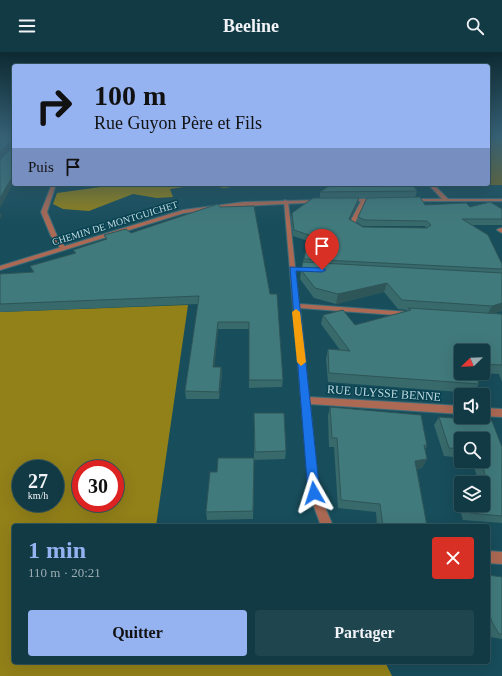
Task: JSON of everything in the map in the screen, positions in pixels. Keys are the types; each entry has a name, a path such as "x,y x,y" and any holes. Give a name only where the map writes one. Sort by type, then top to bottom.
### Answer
{"street":[{"path":"53,186 44,212 54,236 64,248"},
{"path":"432,186 446,200"},
{"name":"CHEMIN DE MONTGUICHET","path":"0,268 183,212 244,204 329,200"},
{"path":"343,200 386,200"},
{"path":"362,229 352,224 364,200"},
{"path":"407,200 502,200"},
{"path":"286,201 296,269 296,306 314,493 326,524"},
{"path":"296,306 415,314"},
{"name":"RUE ULYSSE BENNE","path":"305,400 454,410"},
{"path":"490,412 502,413"},
{"path":"490,556 502,558"}],"shaded area":[{"path":"490,166 502,166 502,185 490,185"},
{"path":"108,186 190,186 170,189 173,197 157,198 133,194 89,211 63,209 53,204 57,193"},
{"path":"214,186 238,186 224,188"},
{"path":"188,305 156,524 12,524 12,664 386,664 392,676 0,676 0,312"}],"building":[{"path":"0,166 12,166 12,179 0,198"},
{"path":"329,186 413,186 417,191 320,192"},
{"path":"420,197 425,205 466,203 470,207 490,202 502,209 502,219 462,219 488,235 502,264 502,269 304,259 309,235 294,230 292,213 313,198 359,198 349,219 363,227 427,228 431,225 427,221 365,220 358,217 367,198"},
{"path":"218,204 220,207 254,206 270,294 277,294 283,380 249,380 249,322 218,322 213,367 221,367 219,392 185,391 199,296 0,304 0,274 34,272 30,266 76,253 73,250 107,239 104,235 126,229 131,233"},
{"path":"303,262 502,273 502,303 492,306 402,300 387,283 338,294 315,288 301,270"},
{"path":"408,308 501,314 502,365 490,364 490,344 454,344 454,380 478,380 479,384 329,373 328,349 350,351 323,315 343,310 355,325 411,310"},
{"path":"330,407 421,415 427,446 424,445 427,459 415,461 427,524 383,524 380,504 341,500 337,438 332,438"},
{"path":"254,413 284,413 286,451 255,452"},
{"path":"439,417 454,418 454,424 490,424 490,421 492,421 502,447 502,516 470,512 490,512 490,476 486,476 483,468 490,468 490,432 454,432 454,448 449,448"},
{"path":"218,458 254,458 253,511 206,512 210,472 217,472"},
{"path":"490,575 502,577 502,634 499,634 490,616"}],"slow traffic":[{"path":"296,312 301,362"}],"route":[{"path":"314,493 292,268 322,270"}]}
